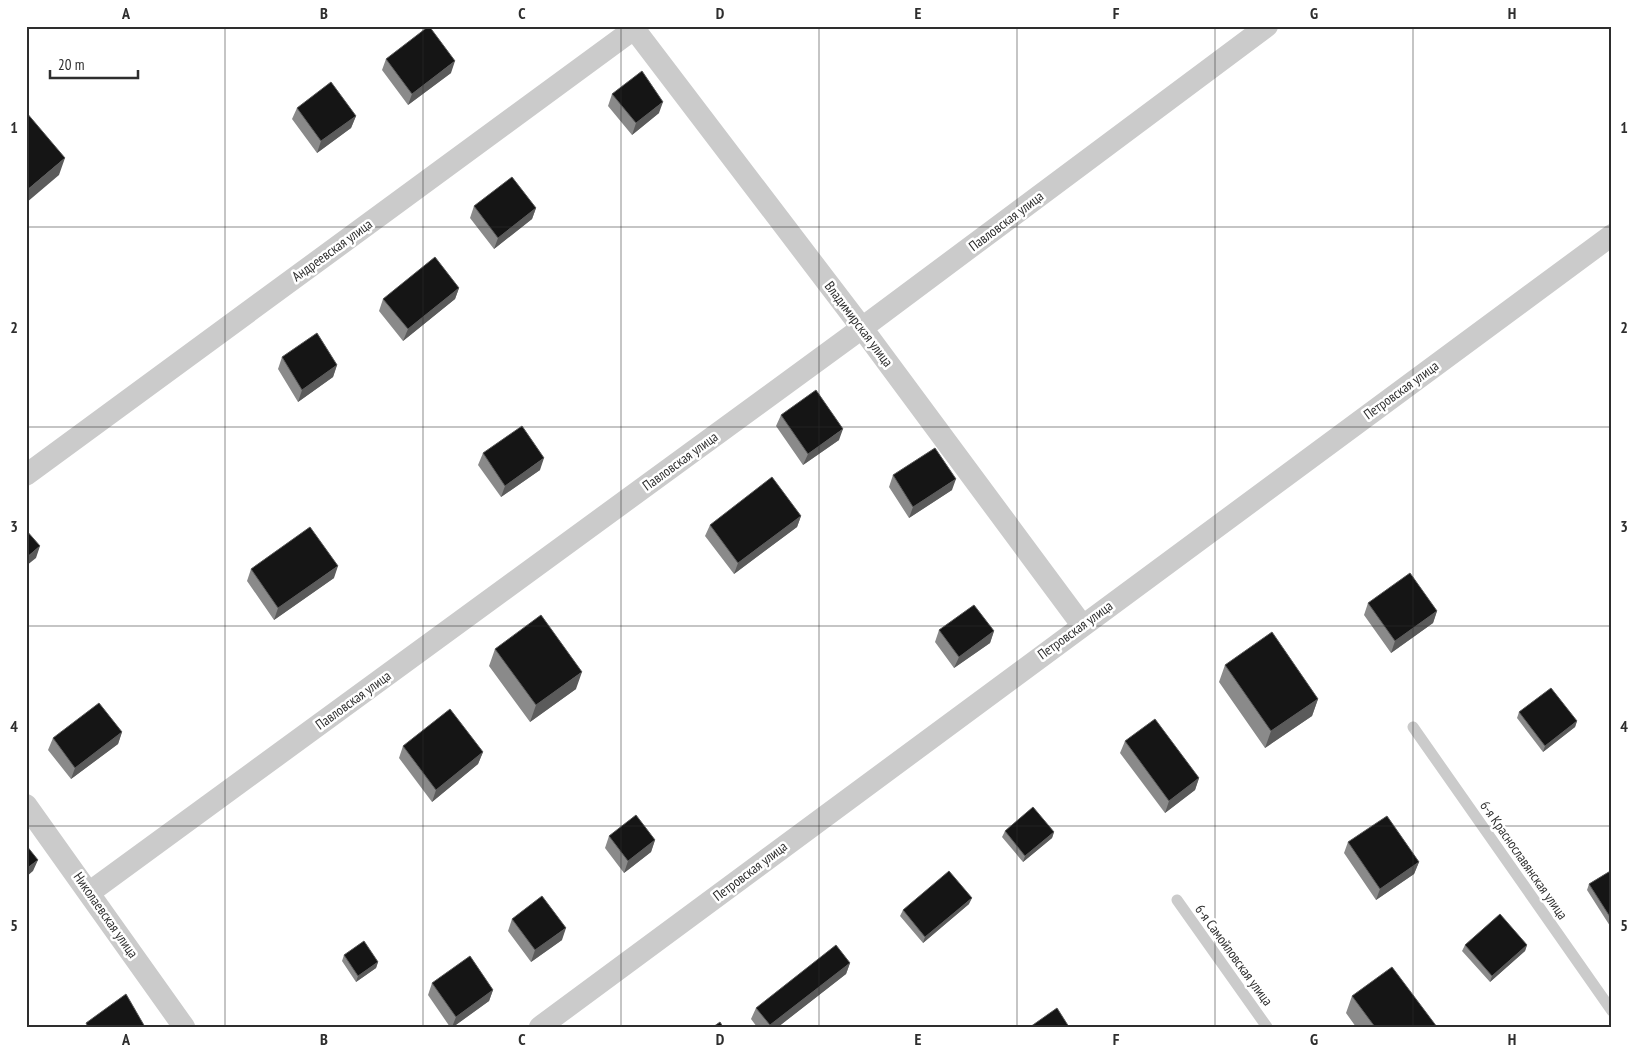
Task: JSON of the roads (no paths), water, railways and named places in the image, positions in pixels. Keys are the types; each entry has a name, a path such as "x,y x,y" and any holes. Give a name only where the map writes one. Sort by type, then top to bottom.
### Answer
{"street":[{"name":"Павловская улица","path":"90,892 862,328 1267,26"},
{"name":"Владимирская улица","path":"635,27 862,328 1082,625"},
{"name":"Андреевская улица","path":"26,474 635,27"},
{"name":"Петровская улица","path":"540,1027 1612,235"},
{"name":"Николаевская улица","path":"26,805 90,892 184,1027"}],"lane":[{"name":"6-я Краснославянская улица","path":"1412,727 1612,1011"},
{"name":"6-я Самойловская улица","path":"1177,900 1267,1027"}]}
